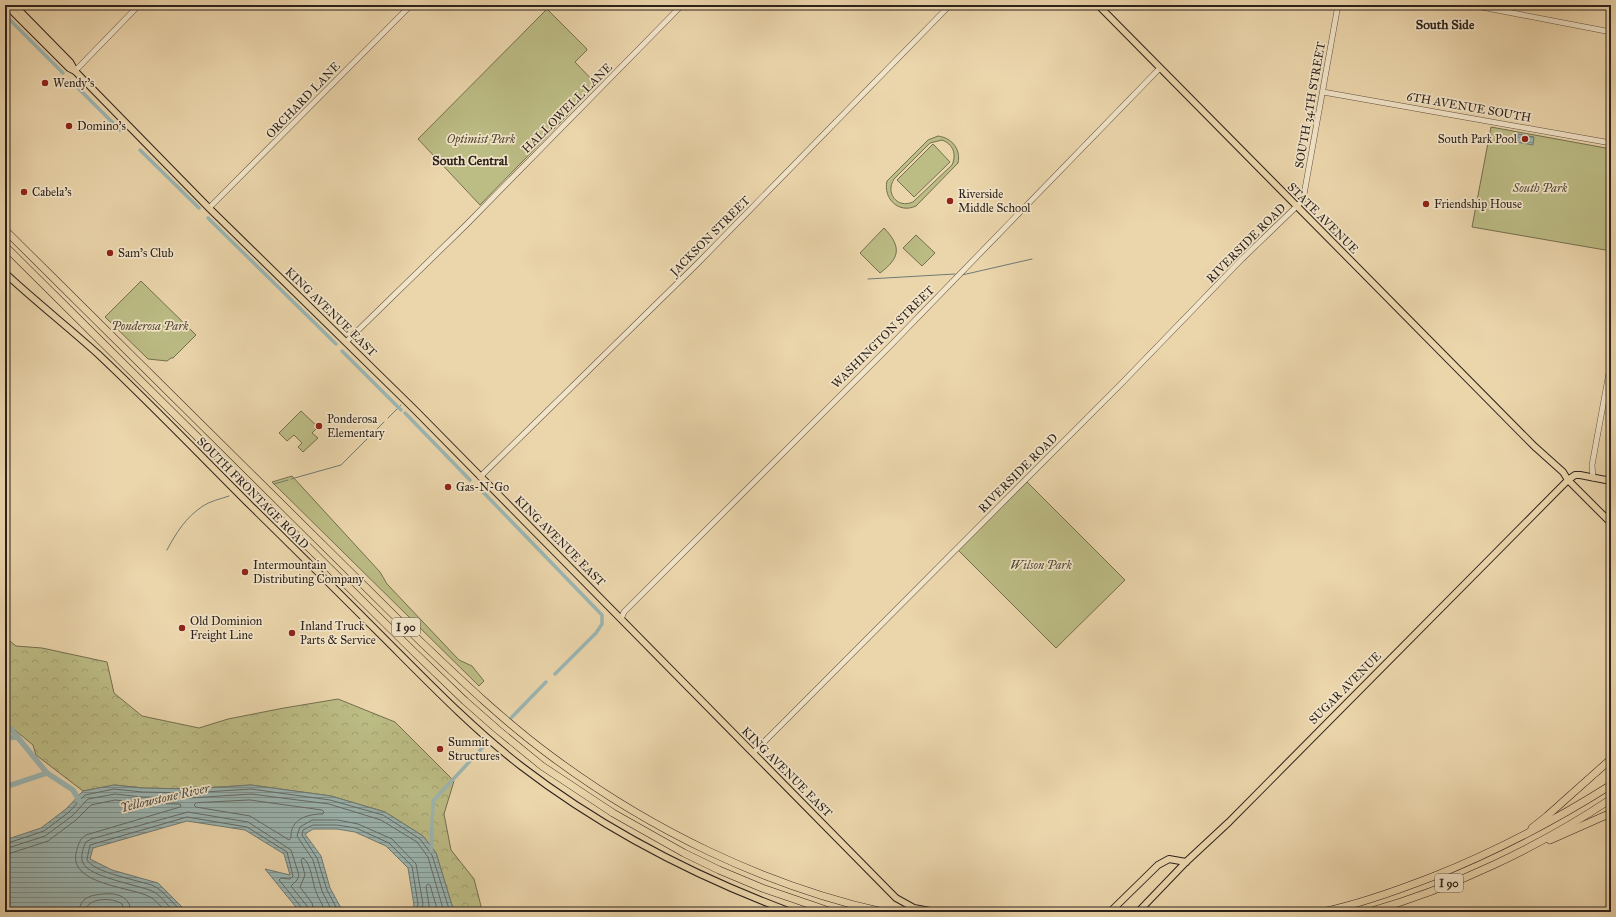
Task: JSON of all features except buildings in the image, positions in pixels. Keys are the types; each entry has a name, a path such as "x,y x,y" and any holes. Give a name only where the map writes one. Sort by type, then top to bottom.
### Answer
{"highway":[{"name":"I 90","path":"5,230 442,663 474,693 550,756 631,810 725,859 809,892 883,912"},
{"name":"I 90","path":"5,246 429,666 471,706 542,766 612,813 684,853 762,888 832,912"},
{"path":"1463,864 1529,830 1552,812 1611,759"},
{"name":"I 90","path":"1322,912 1376,897 1463,864 1505,846 1611,785"},
{"name":"I 90","path":"1368,912 1464,878 1528,848 1592,812 1611,799"},
{"path":"1528,848 1543,843 1611,813"}],"main road":[{"name":"KING AVENUE EAST","path":"6,5 69,68 74,71 209,208 346,342 896,898 914,908 935,912"},
{"path":"9,5 32,23"},
{"name":"KING AVENUE EAST","path":"14,5 70,62 74,71"},
{"name":"STATE AVENUE","path":"1098,5 1555,469 1611,523"},
{"name":"SOUTH FRONTAGE ROAD","path":"5,273 115,370 346,600 430,686 468,722 521,766 565,798 644,847 710,880 791,912"},
{"path":"1568,480 1575,475 1611,481"},
{"name":"SUGAR AVENUE","path":"1138,912 1186,862 1229,822 1568,480"},
{"path":"1110,912 1158,865 1169,859 1186,862"}],"street":[{"path":"74,71 139,5"},
{"name":"ORCHARD LANE","path":"209,208 411,5"},
{"name":"HALLOWELL LANE","path":"346,342 477,214 682,5"},
{"name":"JACKSON STREET","path":"480,477 715,246 950,5"},
{"name":"SOUTH 34TH STREET","path":"1297,207 1303,200 1338,5"},
{"path":"1471,5 1611,32"},
{"name":"WASHINGTON STREET","path":"621,619 624,612 890,346 1160,69"},
{"name":"6TH AVENUE SOUTH","path":"1323,92 1611,143"},
{"name":"RIVERSIDE ROAD","path":"753,753 1120,386 1248,254 1297,207"},
{"path":"1584,476 1587,474 1592,465 1611,362"},
{"path":"1592,465 1594,478"}],"green space":[{"name":"Optimist Park","path":"547,9 586,48 587,50 575,62 597,85 480,205 418,139"},
{"name":"South Park","path":"1491,127 1611,149 1611,251 1472,227"},
{"path":"938,136 951,142 957,149 959,158 958,163 916,206 904,208 898,206 887,194 887,181 928,140","holes":["942,140 949,144 954,153 952,165 913,202 907,204 902,203 894,198 891,189 894,179 930,143"]},
{"path":"933,144 950,162 914,197 897,180"},
{"path":"884,228 894,241 896,252 892,262 880,273 860,253"},
{"path":"916,235 935,253 922,266 903,248"},
{"name":"Ponderosa Park","path":"141,281 196,335 173,358 167,361 148,359 105,317"},
{"path":"301,411 318,427 312,433 318,438 303,452 298,447 302,443 294,435 287,441 279,433"},
{"path":"292,476 380,572 387,584 459,660 472,666 484,681 479,686 272,482"},
{"name":"Wilson Park","path":"1027,482 1125,580 1056,648 958,550"},
{"path":"5,637 16,646 42,648 107,662 114,693 142,716 199,728 228,719 338,699 395,722 454,781 444,814 451,850 474,879 481,906 478,912 454,912 436,853 423,836 385,812 331,796 251,785 190,789 142,788 115,785 83,791 36,755 33,745 5,722"}],"water":[{"name":"South Park Pool","path":"1518,134 1534,137 1533,145 1517,142"},
{"name":"Yellowstone River","path":"114,785 142,788 190,789 251,785 331,796 385,812 423,836 436,853 454,912 411,912 414,905 408,868 386,846 355,832 337,829 313,829 305,834 321,856 330,888 341,908 338,912 300,912 265,869 290,875 284,854 245,830 187,821 93,848 90,859 112,870 158,883 187,912 118,912 113,909 84,912 5,912 5,840 41,828 66,809 83,791"}],"waterway":[{"path":"5,15 63,73"},
{"path":"71,81 120,130"},
{"path":"140,150 199,208"},
{"path":"208,218 336,344"},
{"path":"962,275 1032,259"},
{"path":"868,279 955,274"},
{"path":"342,351 401,410"},
{"path":"388,418 401,405"},
{"path":"405,413 470,480"},
{"path":"291,479 341,465 384,422"},
{"path":"274,484 288,480"},
{"path":"482,491 602,615 602,624 596,633 555,674"},
{"path":"167,550 182,526 191,515 203,506 229,496"},
{"path":"511,718 546,682"},
{"path":"5,726 10,728 47,773 73,790 80,802"},
{"path":"5,738 18,737"},
{"path":"431,851 433,801 484,746"},
{"path":"5,787 47,773"}],"place":[{"name":"Wendy's","path":"45,83"},
{"name":"Domino's","path":"69,126"},
{"name":"South Park Pool","path":"1525,139"},
{"name":"Cabela's","path":"24,192"},
{"name":"Riverside Middle School","path":"950,201"},
{"name":"Friendship House","path":"1426,204"},
{"name":"Sam's Club","path":"110,253"},
{"name":"Ponderosa Elementary","path":"319,426"},
{"name":"Gas-N-Go","path":"448,487"},
{"name":"Intermountain Distributing Company","path":"245,572"},
{"name":"Old Dominion Freight Line","path":"182,628"},
{"name":"Inland Truck Parts & Service","path":"292,633"},
{"name":"Summit Structures","path":"440,749"}],"district":[{"name":"South Side","path":"1445,25"},
{"name":"South Central","path":"470,161"}]}
